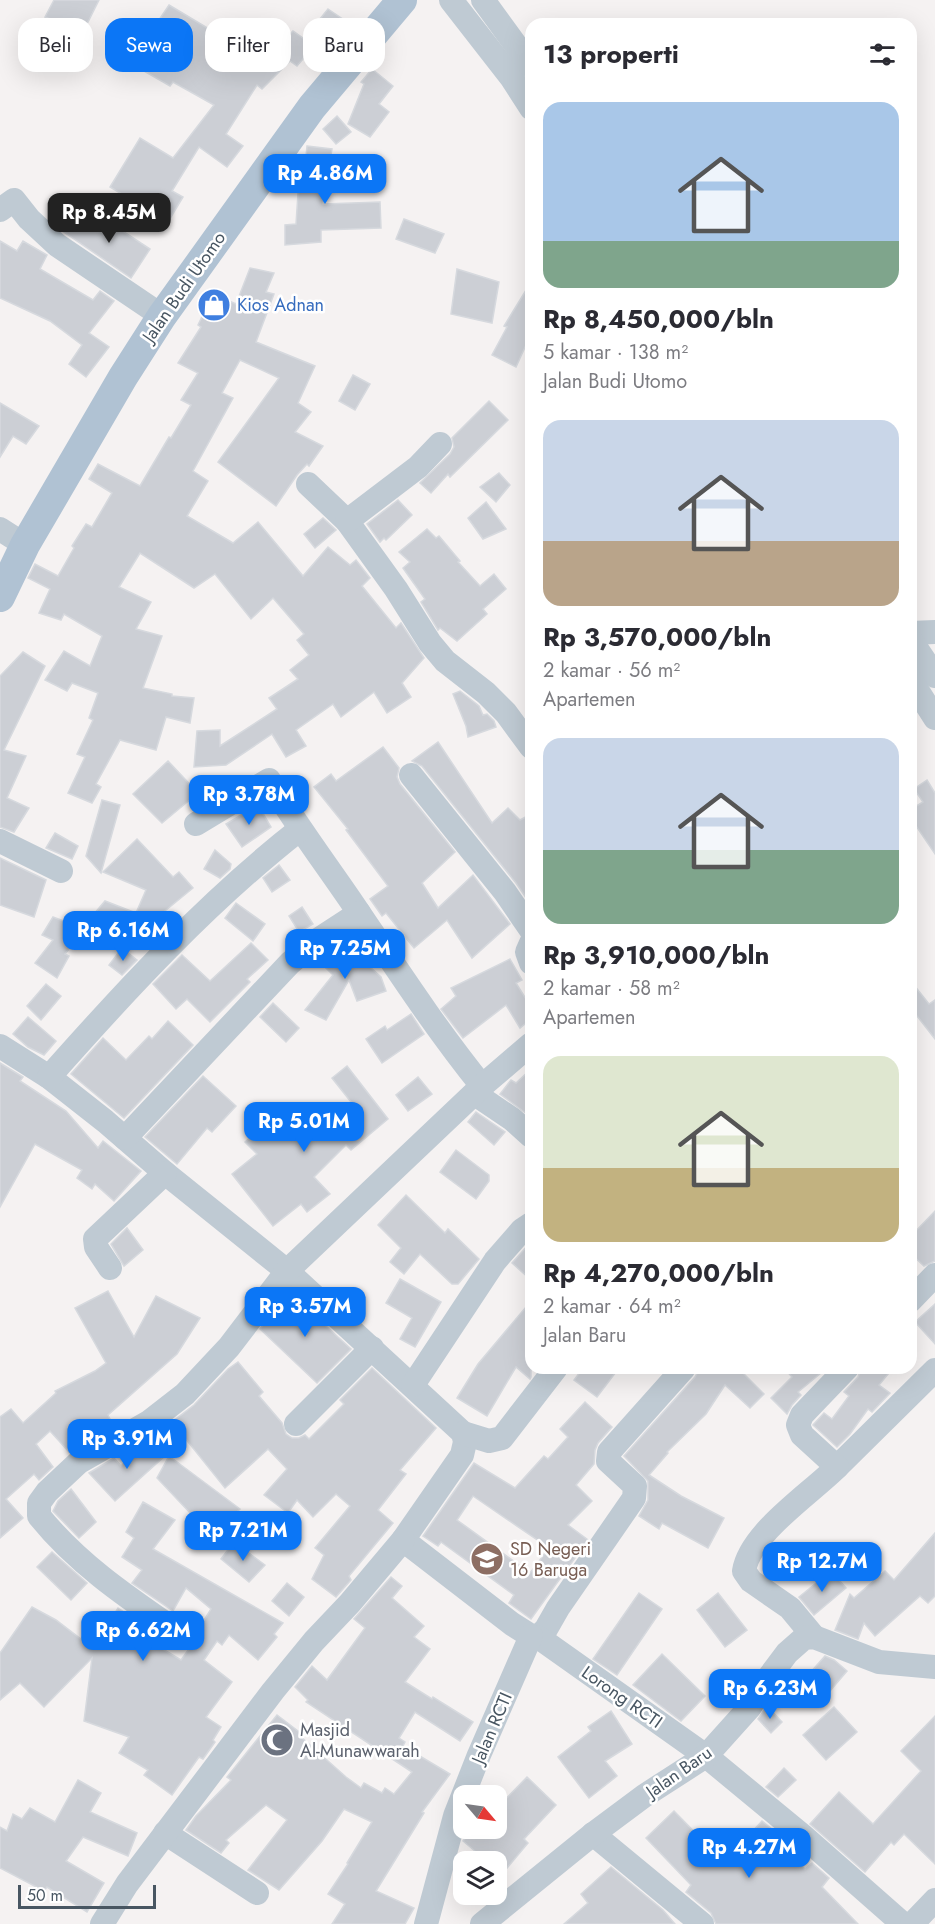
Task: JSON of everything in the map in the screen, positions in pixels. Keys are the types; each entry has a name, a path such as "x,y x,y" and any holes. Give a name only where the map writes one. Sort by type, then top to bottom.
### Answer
{"main road":[{"name":"Jalan Budi Utomo","path":"0,597 25,545 123,377 162,316 312,107 402,0"}],"street":[{"path":"451,0 511,77 525,99"},
{"path":"483,0 525,58"},
{"path":"5,198 57,245 162,316"},
{"path":"347,521 418,467 440,444"},
{"path":"308,484 347,521 396,589 430,643 445,661 486,693 506,713 525,739"},
{"path":"0,529 25,545"},
{"path":"917,633 935,632"},
{"path":"917,649 935,676"},
{"path":"917,691 926,707"},
{"path":"411,774 505,892 525,921"},
{"path":"196,824 268,780 478,1090 525,1131"},
{"path":"49,1077 166,951 244,876 300,830"},
{"path":"0,841 61,871"},
{"path":"125,1138 290,963 316,941 358,913"},
{"path":"0,1046 49,1077 287,1271 464,1433 489,1441 502,1438 551,1374"},
{"path":"172,1628 119,1592 59,1540 39,1515 39,1503 47,1492 79,1462 148,1422 184,1394 229,1347 287,1271 478,1090 525,1049"},
{"path":"110,1268 96,1247 95,1239 165,1173"},
{"path":"413,1385 495,1261 525,1228"},
{"path":"917,1294 935,1275"},
{"path":"296,1424 372,1348"},
{"path":"935,1370 754,1545 746,1559 744,1571 751,1581 790,1608 814,1637 879,1662 935,1667"},
{"name":"Jalan RCTI","path":"426,1924 456,1816 479,1755 534,1637 546,1629 634,1498 635,1486 608,1461 609,1452 679,1374"},
{"path":"837,1467 802,1435 798,1425 802,1415 841,1374"},
{"path":"102,1924 127,1884 280,1683 403,1540 462,1455 465,1442 464,1433"},
{"name":"Lorong RCTI","path":"403,1540 512,1624 706,1756 803,1836 903,1924"},
{"name":"Jalan Baru","path":"482,1924 593,1834 644,1796 706,1756 750,1707 787,1653 804,1638 814,1637"},
{"path":"165,1833 257,1893"},
{"path":"593,1834 702,1924"},
{"path":"912,1924 935,1900"}],"building":[{"path":"54,0 99,0 90,18 45,17"},
{"path":"169,5 191,18 160,18"},
{"path":"328,9 341,18 321,18"},
{"path":"193,19 205,27 205,72 279,72 262,89 257,85 226,134 243,146 227,167 199,147 172,191 183,197 168,222 110,187 140,138 173,158 214,105 173,82 170,86 146,72 193,72"},
{"path":"293,31 303,38 303,59 297,66 291,62 291,33"},
{"path":"369,72 376,72 393,86 379,104 389,112 370,137 348,124 364,84 361,82"},
{"path":"337,116 351,132 336,144 323,129"},
{"path":"307,146 332,149 323,204 380,202 381,228 321,230 321,242 285,245 285,225 296,224 299,178 304,178"},
{"path":"78,213 103,231 109,222 150,249 131,278 64,232"},
{"path":"404,219 444,234 435,253 396,239"},
{"path":"0,241 17,251 23,241 47,255 40,269 93,300 100,291 114,301 89,333 109,347 86,377 69,364 82,345 50,321 0,298"},
{"path":"250,268 274,273 266,292 274,294 256,342 315,366 298,403 311,412 295,432 323,446 309,466 307,464 297,475 276,506 218,462 279,378 240,360 222,393 233,398 193,471 208,481 187,516 233,543 258,522 303,576 328,547 350,565 356,560 370,578 362,586 396,628 401,623 424,658 402,683 411,697 387,713 374,692 341,717 333,704 296,730 306,746 286,757 272,734 226,765 194,767 197,731 220,730 220,746 277,709 269,698 298,679 290,670 309,655 297,640 304,634 273,598 251,619 215,574 194,588 140,553 119,587 151,602 136,629 162,636 143,688 172,694 172,696 194,698 190,723 166,717 156,750 120,740 96,784 101,787 92,803 68,793 85,757 77,754 93,720 89,718 98,693 72,683 67,691 45,680 64,651 90,666 102,636 64,614 61,620 39,613 50,589 28,578 35,564 58,576 74,548 72,546 86,524 92,527 112,493 89,479 98,464 140,486 191,405 181,400 198,373 178,363 201,327 198,325 213,294 236,304"},
{"path":"457,269 499,282 492,323 451,314"},
{"path":"525,292 525,347 516,367 492,355 507,327 504,326"},
{"path":"353,375 370,384 355,410 339,401"},
{"path":"489,401 508,420 450,477 448,474 431,493 420,483 450,454 454,447 452,438"},
{"path":"0,403 39,426 26,444 13,436 0,457"},
{"path":"499,473 510,485 496,502 480,487"},
{"path":"398,500 412,515 386,540 384,538 380,542 367,524"},
{"path":"486,502 506,529 483,539 468,518"},
{"path":"323,518 336,530 315,548 304,534"},
{"path":"427,529 436,538 439,536 480,586 494,574 506,589 483,609 487,614 457,641 440,628 438,630 421,602 425,599 403,568 410,562 399,552"},
{"path":"23,652 45,666 4,750 26,756 7,798 29,808 14,832 0,827 0,676"},
{"path":"460,691 479,706 483,715 487,714 494,721 496,727 468,737 453,694"},
{"path":"438,742 492,823 508,808 520,820 525,817 525,896 422,766 412,761"},
{"path":"383,747 399,768 397,777 400,784 455,852 422,883 438,908 473,875 510,924 472,958 447,920 414,948 386,913 382,916 370,899 388,886 346,830 348,829 314,787 331,774 336,781"},
{"path":"168,761 198,793 162,823 133,794"},
{"path":"927,780 935,793 935,854 917,827 917,806 923,802 917,793 917,787"},
{"path":"102,800 120,805 101,873 86,856"},
{"path":"258,805 271,827 242,847 226,824"},
{"path":"55,833 78,846 72,859 46,848"},
{"path":"137,839 173,877 179,872 193,888 155,919 153,917 127,951 89,920 105,901 136,913 146,890 103,872"},
{"path":"215,850 231,864 230,869 220,878 204,869"},
{"path":"0,858 46,880 34,917 0,905"},
{"path":"279,865 290,880 272,892 263,878"},
{"path":"236,903 265,924 253,941 225,918"},
{"path":"302,907 313,924 299,932 289,916"},
{"path":"53,917 85,929 65,954 69,956 57,978 35,963 53,940 42,935"},
{"path":"344,940 381,977 386,991 357,1001 349,980 326,1020 305,1010 333,975 319,961"},
{"path":"251,943 268,960 247,979 250,982 210,1022 187,999 176,1009 153,984 182,955 210,981"},
{"path":"122,948 137,960 122,975 109,965"},
{"path":"510,959 522,980 516,983 525,997 525,1024 520,1028 506,1005 463,1038 441,1009 456,996 451,988"},
{"path":"46,984 61,996 41,1020 27,1006"},
{"path":"917,989 929,1004 935,1000 935,1039 917,1016"},
{"path":"273,1003 299,1028 286,1042 260,1017"},
{"path":"411,1014 424,1034 382,1063 366,1039 385,1026 387,1030"},
{"path":"28,1017 56,1041 44,1055 28,1047 13,1034"},
{"path":"168,1021 193,1045 124,1118 71,1074 103,1038 126,1060 149,1036 152,1039"},
{"path":"0,1063 23,1077 20,1081 66,1111 98,1148 103,1141 141,1171 114,1201 95,1184 92,1189 77,1178 82,1170 35,1144 0,1207"},
{"path":"347,1066 388,1119 351,1150 346,1145 314,1177 330,1194 307,1212 301,1204 273,1226 232,1174 257,1154 245,1142 263,1126 267,1130 294,1108 319,1135 355,1107 332,1078"},
{"path":"525,1075 525,1113 500,1094 511,1080 516,1083"},
{"path":"203,1076 236,1106 212,1132 207,1128 177,1164 145,1137"},
{"path":"418,1077 432,1094 408,1111 396,1095"},
{"path":"476,1112 505,1132 494,1145 468,1122"},
{"path":"456,1150 489,1175 489,1181 476,1199 440,1172"},
{"path":"406,1195 445,1233 448,1229 479,1259 458,1284 452,1284 420,1254 404,1274 390,1262 401,1248 378,1225"},
{"path":"935,1211 935,1261 924,1266 917,1260 917,1230"},
{"path":"127,1228 143,1250 124,1266 111,1244"},
{"path":"525,1248 525,1275 512,1263"},
{"path":"400,1279 441,1302 415,1347 400,1339 412,1318 386,1303"},
{"path":"108,1291 134,1337 156,1296 200,1318 177,1354 108,1415 111,1421 77,1440 80,1444 69,1452 50,1431 36,1444 53,1467 39,1480 34,1474 6,1499 23,1518 0,1538 0,1417 11,1409 23,1423 56,1393 55,1391 106,1363 75,1308"},
{"path":"290,1293 351,1349 317,1383 260,1329"},
{"path":"935,1304 935,1344 917,1324 917,1320"},
{"path":"525,1308 525,1374 531,1374 531,1377 530,1379 516,1367 487,1416 457,1398 478,1364"},
{"path":"238,1362 263,1392 259,1396 282,1423 286,1434 292,1438 305,1435 309,1439 344,1404 340,1400 372,1368 436,1428 400,1470 406,1474 378,1510 393,1523 349,1576 351,1580 336,1597 312,1579 324,1555 315,1548 350,1506 336,1494 313,1517 297,1500 288,1513 264,1495 287,1469 268,1449 225,1488 172,1422 194,1405 228,1369"},
{"path":"578,1374 614,1374 597,1397 574,1380"},
{"path":"697,1374 744,1374 764,1394 750,1408 725,1385 706,1414 667,1452 649,1475 681,1496 724,1518 708,1548 662,1523 659,1529 639,1516 648,1500 648,1481 624,1456"},
{"path":"789,1374 820,1374 798,1392 801,1395 787,1414 771,1398 792,1377"},
{"path":"859,1374 888,1374 879,1385 890,1393 872,1412 868,1409 850,1434 837,1447 813,1425 824,1413 832,1419 849,1396 844,1392"},
{"path":"585,1402 612,1427 598,1443 594,1464 576,1485 592,1501 568,1525 588,1540 531,1619 509,1603 514,1595 441,1542 438,1546 423,1536 474,1463 515,1488 544,1456 548,1459 568,1437 560,1429","holes":["473,1496 549,1548 530,1573 457,1520"]},
{"path":"147,1440 167,1454 115,1501 89,1473 114,1458 121,1466"},
{"path":"169,1456 240,1509 213,1533 195,1512 192,1515 157,1478"},
{"path":"71,1489 96,1522 79,1538 53,1511 58,1501"},
{"path":"143,1502 175,1520 153,1549 283,1623 274,1634 277,1637 258,1660 229,1635 222,1645 217,1641 204,1660 232,1682 206,1717 221,1727 213,1740 215,1742 203,1759 199,1757 172,1795 144,1775 148,1770 119,1753 129,1737 84,1721 92,1658 44,1707 20,1683 0,1700 0,1653 32,1607 56,1620 81,1639 83,1635 97,1642 118,1608 141,1624 136,1633 181,1660 199,1635 196,1633 211,1609 186,1588 173,1611 132,1583 142,1570 122,1557 134,1538 126,1532"},
{"path":"935,1533 935,1596 928,1603 920,1596 875,1636 864,1623 858,1639 835,1630 850,1594 854,1598 885,1571 894,1580"},
{"path":"234,1542 265,1565 249,1582 221,1559"},
{"path":"52,1552 87,1583 71,1600 37,1567"},
{"path":"831,1571 846,1588 814,1615 799,1597"},
{"path":"391,1577 402,1586 392,1598 424,1626 414,1637 430,1649 405,1682 473,1722 460,1741 415,1712 399,1738 405,1742 403,1746 450,1774 422,1812 424,1813 376,1891 414,1908 405,1924 332,1924 345,1904 328,1894 372,1822 344,1809 322,1841 279,1890 248,1870 287,1820 266,1805 226,1840 229,1843 221,1853 186,1830 196,1816 231,1780 227,1777 277,1715 302,1734 300,1736 361,1788 364,1783 382,1793 385,1788 394,1794 412,1772 306,1702 308,1700 295,1687 312,1666 327,1680 365,1628 354,1619"},
{"path":"287,1583 304,1597 289,1616 272,1601"},
{"path":"639,1593 662,1609 617,1675 593,1659"},
{"path":"718,1593 747,1630 725,1647 697,1610"},
{"path":"662,1654 705,1696 681,1721 633,1685"},
{"path":"825,1656 847,1671 830,1691 810,1673"},
{"path":"767,1706 782,1722 771,1733 758,1719"},
{"path":"834,1707 857,1732 826,1760 803,1735"},
{"path":"611,1711 632,1744 605,1761 617,1776 589,1798 558,1757 591,1731 588,1727"},
{"path":"935,1716 935,1864 904,1834 894,1845 891,1842 865,1872 810,1824 839,1792 873,1824 921,1771 901,1751"},
{"path":"784,1768 796,1780 778,1797 766,1787"},
{"path":"527,1777 556,1805 524,1839 528,1843 507,1868 507,1851 475,1851 463,1841 465,1839 507,1839 507,1798"},
{"path":"78,1780 101,1793 90,1812 137,1833 128,1856 83,1837 66,1861 104,1883 87,1912 47,1887 44,1891 0,1868 0,1827 7,1831 13,1814 22,1819 30,1808 55,1822"},
{"path":"674,1811 724,1862 762,1821 778,1834 773,1839 805,1869 812,1863 829,1878 822,1887 858,1924 716,1924 711,1913 686,1892 691,1885 646,1838"},
{"path":"611,1867 663,1910 675,1924 564,1924 588,1903 581,1894"}],"place":[{"name":"Kios Adnan","path":"214,305"},
{"name":"SD Negeri 16 Baruga","path":"487,1559"},
{"name":"Masjid Al-Munawwarah","path":"277,1740"}]}
